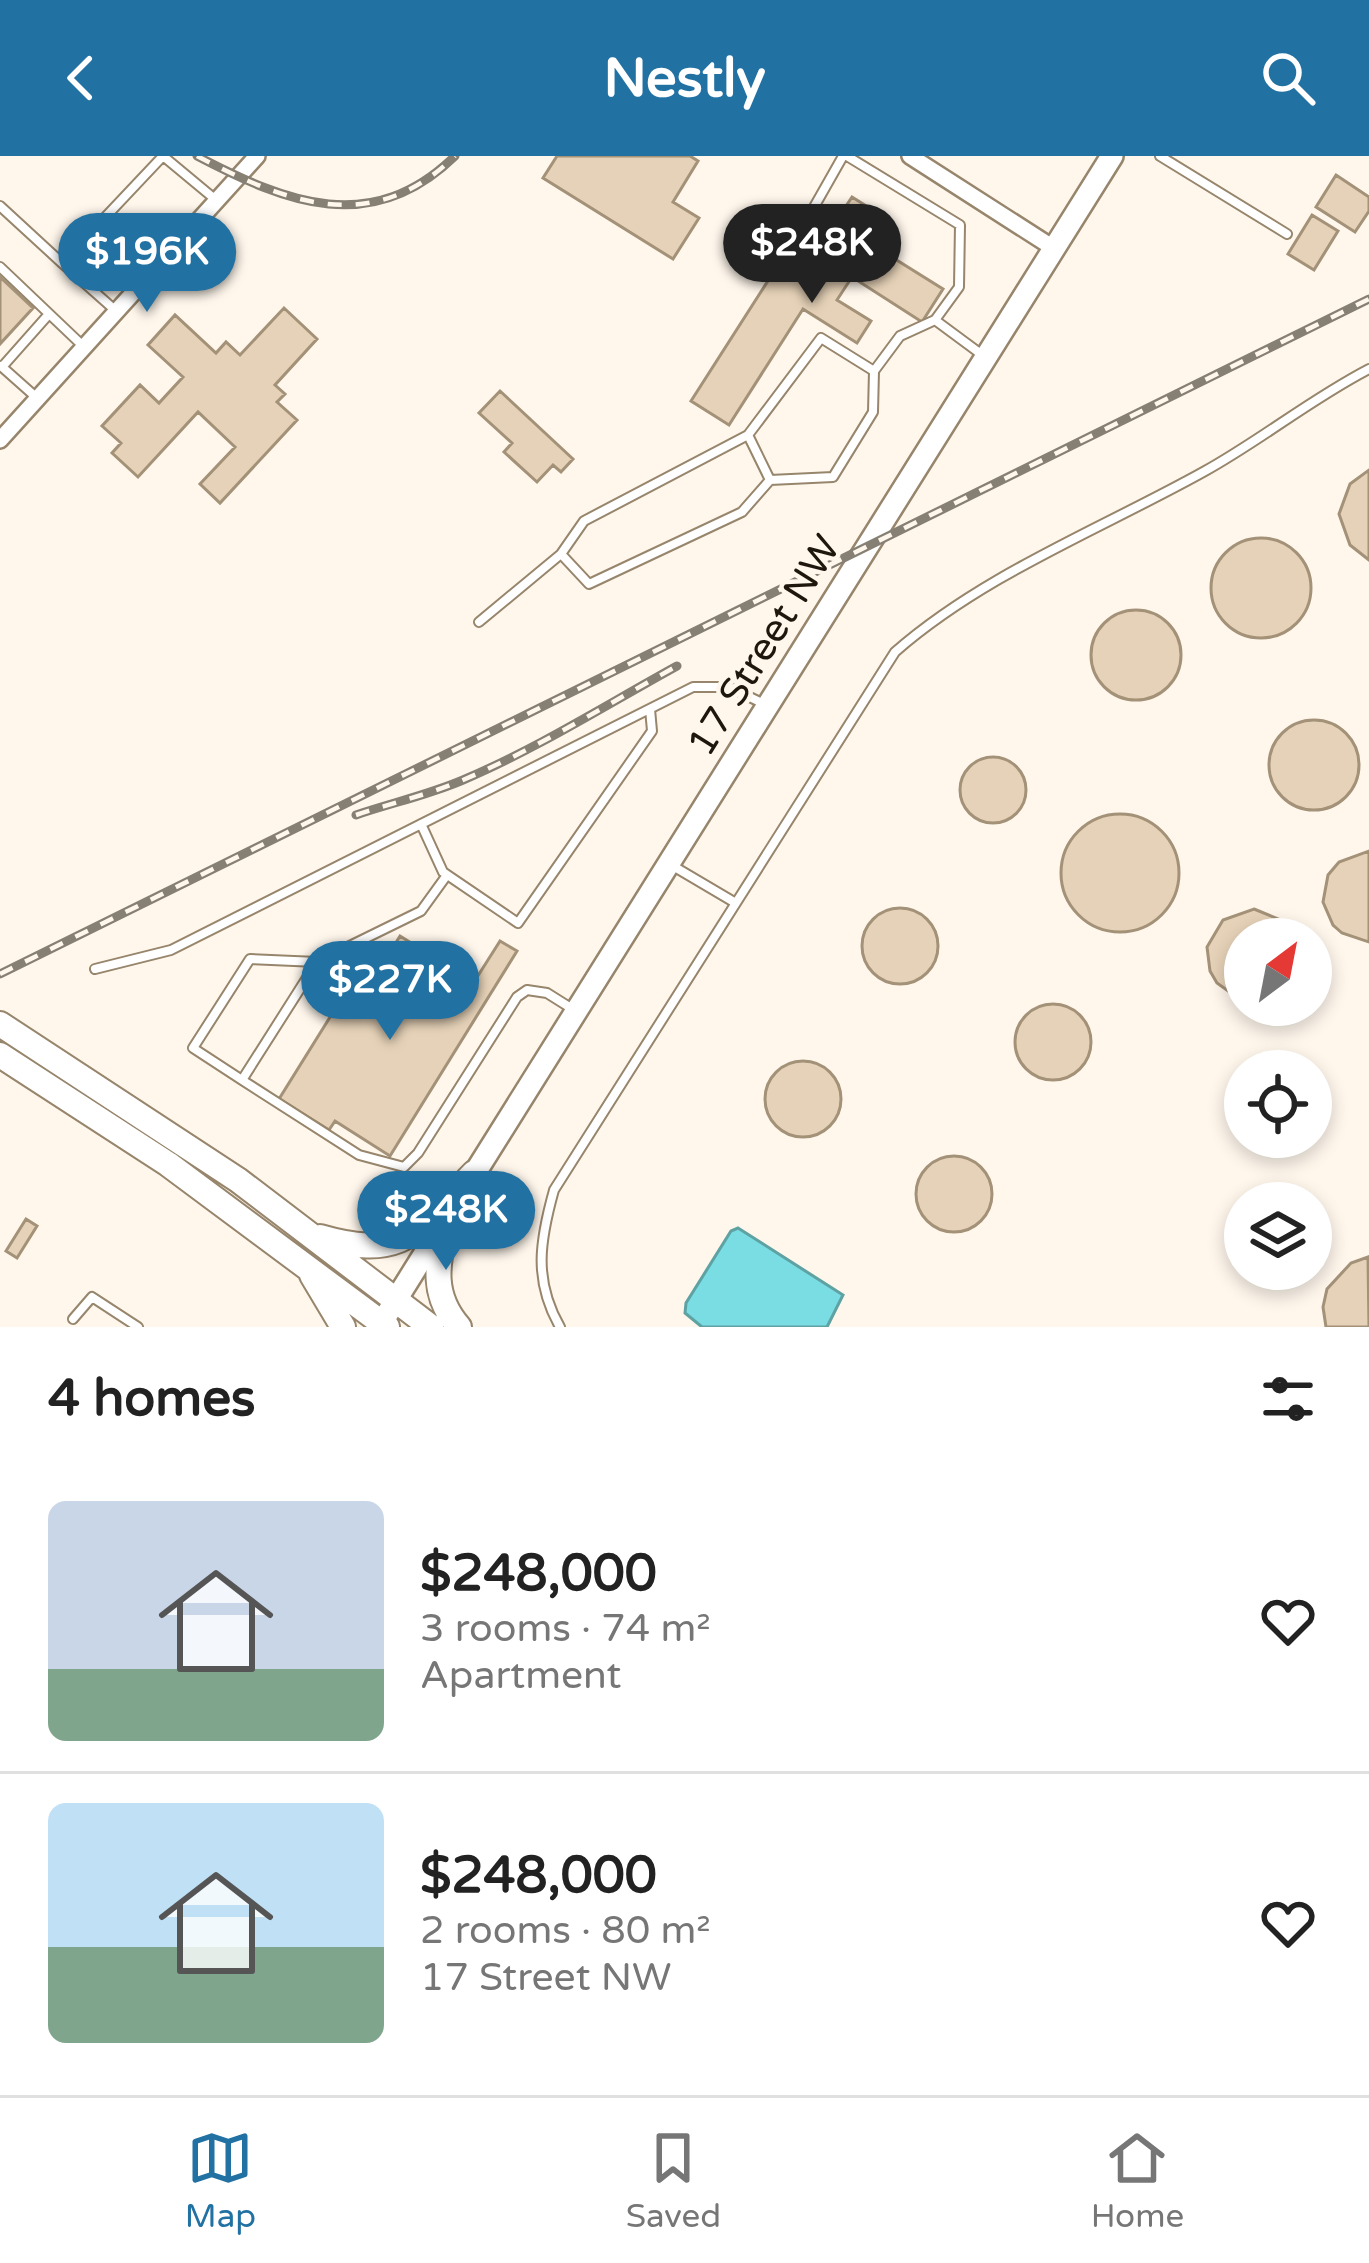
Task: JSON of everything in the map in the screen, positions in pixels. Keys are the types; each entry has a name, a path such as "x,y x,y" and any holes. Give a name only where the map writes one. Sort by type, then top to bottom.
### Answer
{"main road":[{"name":"17 Street NW","path":"448,1217 1112,156"},
{"path":"11,1030 238,1180 431,1327"},
{"path":"0,1055 114,1127 305,1262 382,1326 448,1217"},
{"path":"308,1234 365,1247 401,1242 475,1173"},
{"path":"448,1217 435,1279 438,1295 459,1327"},
{"path":"305,1262 343,1327"}],"street":[{"path":"0,440 256,156"},
{"path":"910,156 1054,249"}],"lane":[{"path":"62,263 163,156 217,201"},
{"path":"561,554 589,584 742,512 770,480 833,477 874,412 874,370 900,335 935,320 959,287 960,225 845,156 805,223 781,215 749,266"},
{"path":"1160,156 1287,235"},
{"path":"0,206 116,311"},
{"path":"0,267 84,347"},
{"path":"38,398 1,366 49,314"},
{"path":"935,320 986,358"},
{"path":"478,622 561,554 584,521 748,435 821,338 874,370"},
{"path":"560,1327 544,1293 539,1263 541,1234 554,1190 895,652 939,614 1210,468 1324,392 1369,369"},
{"path":"748,435 770,480"},
{"path":"95,969 171,950 706,684 729,687 767,706"},
{"path":"421,824 447,875 518,923 652,731 650,709"},
{"path":"669,864 734,902"},
{"path":"447,875 421,910 316,962 250,959 193,1048 359,1155 404,1167 418,1153 517,997 527,990 547,993 577,1012"},
{"path":"242,1080 316,962"},
{"path":"73,1319 92,1298 137,1327"}],"water":[{"path":"738,1228 843,1295 827,1327 702,1327 685,1313 686,1303 731,1231"}],"building":[{"path":"557,156 690,156 698,161 673,202 699,218 673,259 543,178"},
{"path":"1336,175 1369,197 1369,211 1355,232 1316,207"},
{"path":"852,197 887,219 871,244 943,289 922,322 852,277 837,300 871,321 857,343 803,309 729,425 691,401 796,237 832,260 852,228 838,218"},
{"path":"1312,215 1338,231 1314,270 1288,254"},
{"path":"0,277 33,308 0,344"},
{"path":"284,308 317,339 275,385 285,394 277,402 297,420 220,503 200,484 235,447 198,412 138,477 112,453 121,443 102,426 140,385 159,403 183,377 148,345 175,315 216,353 226,342 240,355"},
{"path":"500,391 573,459 561,472 553,465 537,482 504,452 512,443 479,413"},
{"path":"1369,470 1369,560 1350,545 1339,514 1350,484"},
{"path":"1261,538 1280,541 1297,552 1308,569 1308,607 1297,624 1280,635 1261,638 1242,635 1225,624 1214,607 1211,588 1214,569 1225,552 1242,541"},
{"path":"1136,610 1153,613 1168,623 1178,638 1178,672 1168,687 1153,697 1136,700 1119,697 1104,687 1094,672 1091,655 1094,638 1104,623 1119,613"},
{"path":"1314,720 1331,723 1346,733 1356,748 1356,782 1346,797 1331,807 1314,810 1297,807 1282,797 1272,782 1269,765 1272,748 1282,733 1297,723"},
{"path":"993,757 1016,767 1026,790 1016,813 993,823 970,813 960,790 970,767"},
{"path":"1120,814 1143,818 1162,831 1175,850 1179,873 1175,896 1162,915 1143,928 1120,932 1097,928 1078,915 1065,896 1061,873 1065,850 1078,831 1097,818"},
{"path":"1369,851 1369,942 1342,933 1323,902 1328,875 1339,862"},
{"path":"900,908 927,919 938,946 927,973 900,984 873,973 862,946 873,919"},
{"path":"1254,909 1276,918 1229,918"},
{"path":"1223,920 1224,988 1210,971 1207,947"},
{"path":"400,936 474,982 500,941 517,951 390,1156 335,1121 329,1130 279,1099 365,961 379,970"},
{"path":"1053,1004 1080,1015 1091,1042 1080,1069 1053,1080 1026,1069 1015,1042 1026,1015"},
{"path":"803,1061 830,1072 841,1099 830,1126 803,1137 776,1126 765,1099 776,1072"},
{"path":"954,1156 981,1167 992,1194 981,1221 954,1232 927,1221 916,1194 927,1167"},
{"path":"26,1219 37,1226 17,1258 6,1251"},
{"path":"1368,1257 1369,1327 1326,1327 1327,1290 1332,1290 1332,1284 1351,1263"}],"railway":[{"path":"197,156 264,187 329,204 392,197 424,181 455,156"},
{"path":"0,974 1369,299"},
{"path":"356,815 491,768 677,666"}]}
